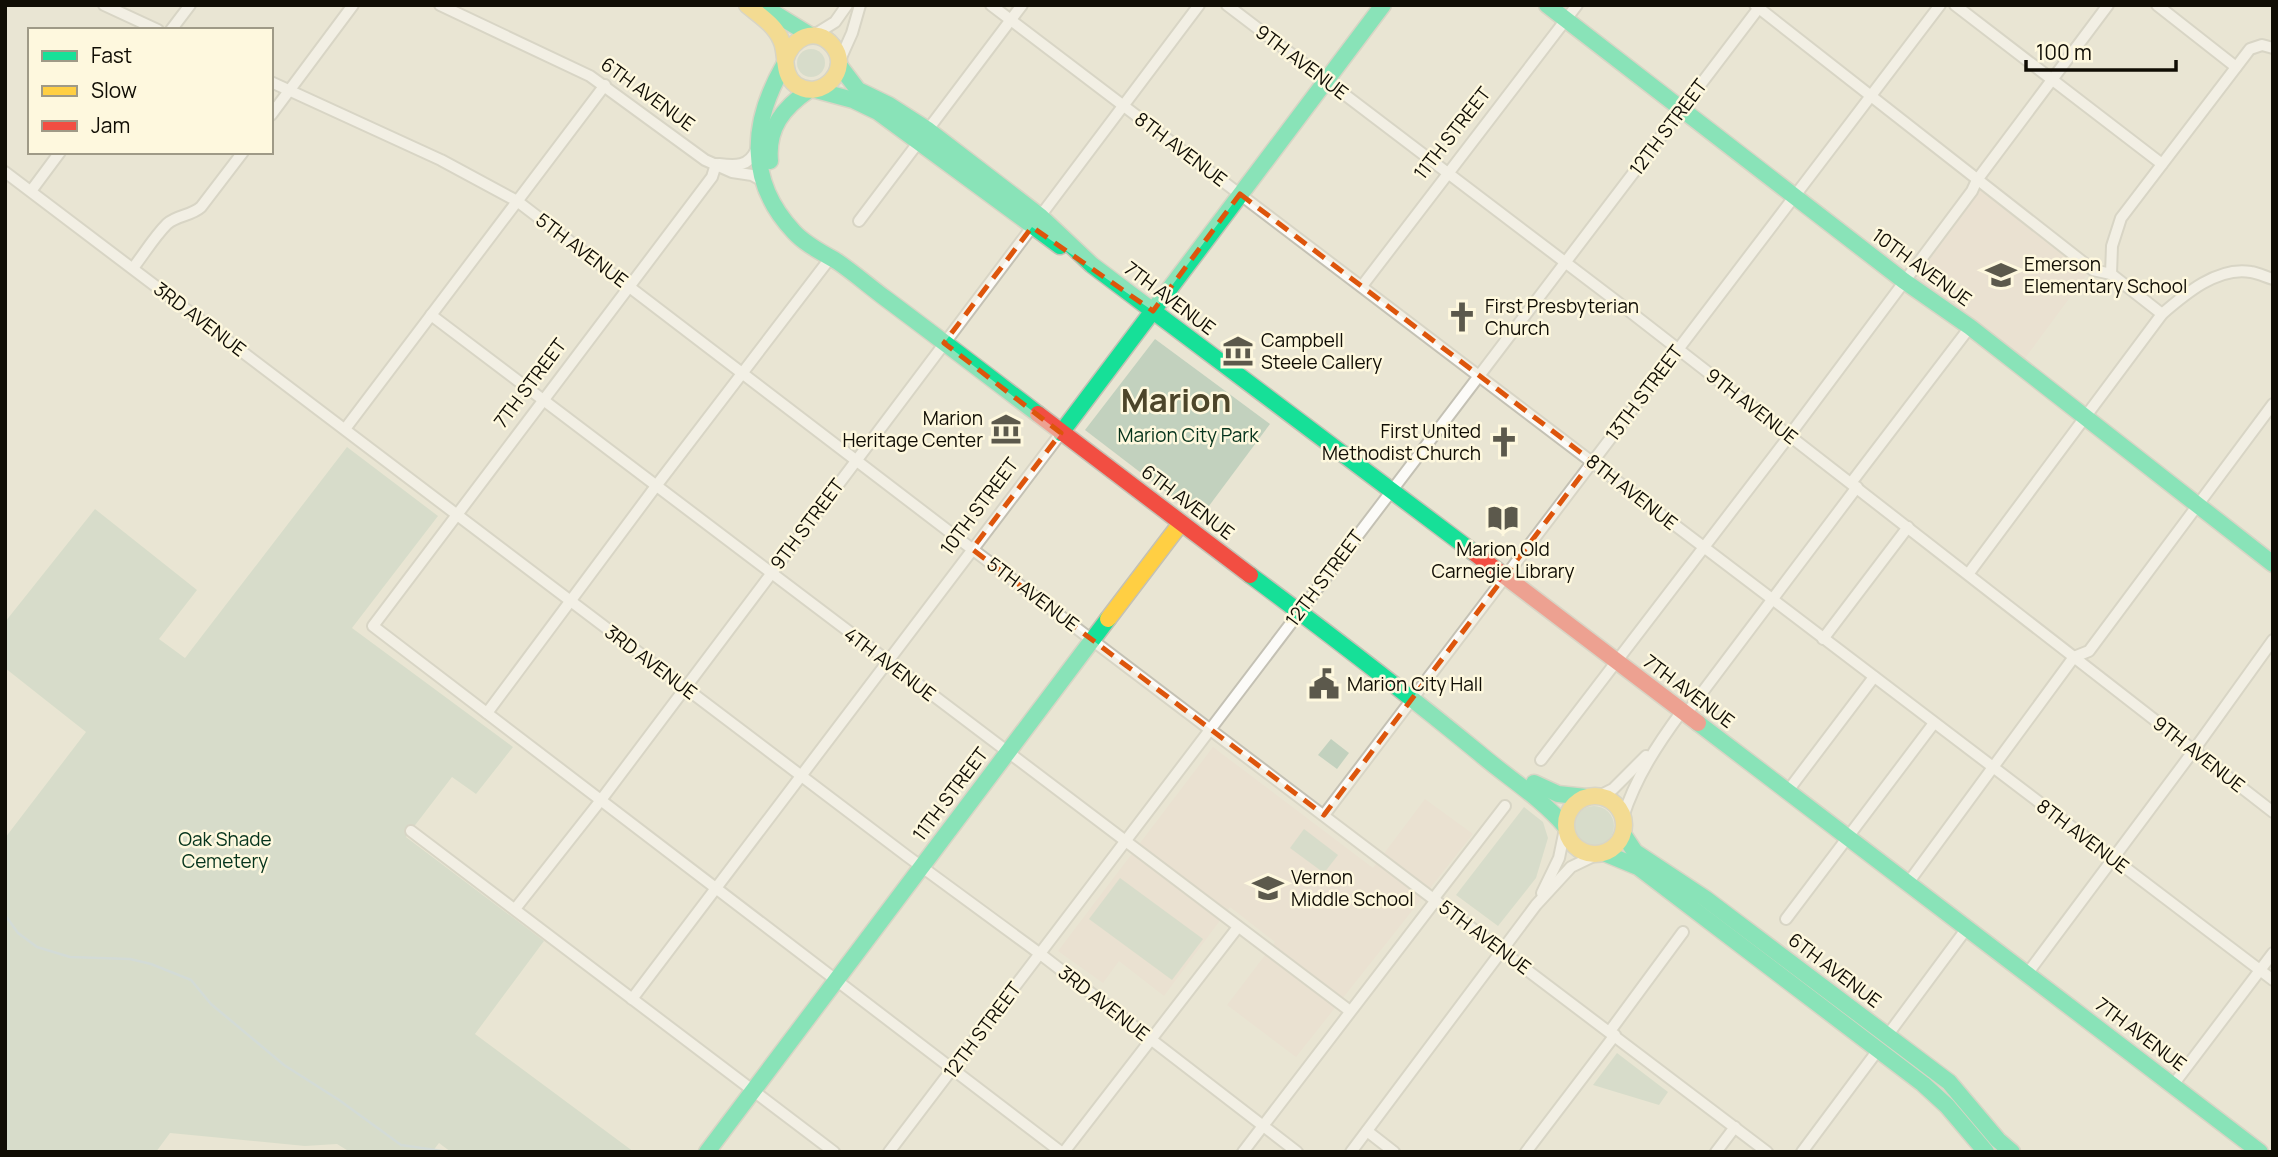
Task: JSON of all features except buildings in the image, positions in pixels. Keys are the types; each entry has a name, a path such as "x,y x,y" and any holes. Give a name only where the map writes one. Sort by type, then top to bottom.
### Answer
{"main road":[{"path":"747,5 761,11 812,35 831,43 839,64 833,80 812,90 789,79 761,11"},
{"name":"10TH STREET","path":"1061,433 1383,5"},
{"name":"10TH AVENUE","path":"1547,5 1794,198 1970,327 2273,564"},
{"path":"763,181 756,150 761,114 792,43 812,35"},
{"name":"7TH AVENUE","path":"839,64 858,90 889,105 923,136 1153,312 1505,576 2260,1152"},
{"name":"7TH AVENUE","path":"812,90 867,106 923,136"},
{"name":"6TH AVENUE","path":"812,90 790,104 774,124 768,143 770,164 783,198 831,257"},
{"name":"6TH AVENUE","path":"763,181 790,227 812,245 1412,698 1550,807 1565,827"},
{"name":"11TH STREET","path":"707,1152 1181,523"},
{"name":"6TH AVENUE","path":"1452,729 1489,751 1545,791 1566,797 1595,796"},
{"path":"1595,796 1611,801 1623,817 1623,834 1618,844 1601,854 1588,854 1579,850 1572,844 1565,827 1566,818 1573,805 1585,797 1595,796"},
{"name":"6TH AVENUE","path":"1623,834 1635,852 1706,899 1949,1082 1998,1140 2012,1152"},
{"name":"6TH AVENUE","path":"1601,854 1638,867 1923,1084 1986,1152"}],"street":[{"path":"104,5 154,28"},
{"path":"173,28 190,5"},
{"path":"273,112 353,5"},
{"name":"6TH AVENUE","path":"440,5 590,76 689,150 732,172 752,175 763,181"},
{"path":"812,35 835,22 847,5"},
{"path":"839,64 860,5"},
{"name":"8TH AVENUE","path":"991,5 2273,980"},
{"path":"859,221 1022,5"},
{"name":"9TH STREET","path":"515,909 601,800 1199,5"},
{"name":"9TH AVENUE","path":"1227,5 1565,261 2273,812"},
{"name":"11TH STREET","path":"1362,286 1577,5"},
{"name":"13TH STREET","path":"1324,815 1940,5"},
{"path":"1955,5 2162,164"},
{"path":"1541,761 1790,435 2108,5"},
{"path":"2157,5 2236,67"},
{"path":"1758,6 2093,270 2111,274 2162,314"},
{"name":"12TH STREET","path":"889,1152 1758,6"},
{"path":"2111,274 2112,246 2122,218 2250,49 2262,45 2273,48"},
{"name":"5TH AVENUE","path":"273,83 441,160 517,201 1767,1152"},
{"path":"345,429 605,85"},
{"path":"716,164 729,166 747,163 753,159 756,150"},
{"path":"31,191 59,154"},
{"path":"133,268 167,224 176,218 194,213 201,207 241,154"},
{"name":"7TH STREET","path":"487,713 373,626 712,177 716,164"},
{"name":"3RD AVENUE","path":"5,172 921,867 1039,953 1297,1152"},
{"path":"831,257 487,713 1063,1152 1238,927"},
{"path":"1969,573 2162,314 2181,297 2205,282 2227,273 2250,271 2273,279"},
{"name":"4TH AVENUE","path":"430,315 1350,1012"},
{"path":"1595,796 1613,789 1656,747 1684,713 1772,600 1970,327"},
{"path":"1908,883 2074,657 2089,651 2273,404"},
{"name":"10TH STREET","path":"632,999 1061,433"},
{"path":"1823,639 1908,527"},
{"path":"2027,974 2273,640"},
{"path":"1787,792 1874,677"},
{"path":"1786,919 1934,723"},
{"path":"1623,817 1634,784 1656,747"},
{"path":"1243,1152 1505,806"},
{"path":"1536,905 1559,858 1565,827"},
{"path":"411,831 834,1152"},
{"path":"1352,1152 1536,905 1571,867 1601,854"},
{"path":"1887,1036 1967,928"},
{"path":"1526,1152 1683,932"},
{"path":"2173,1085 2273,953"},
{"path":"1801,1152 1878,1050"},
{"path":"1716,1152 1735,1127"},
{"path":"1367,1131 1394,1152"}],"highlighted area":[{"path":"1240,194 1592,461 1324,815 972,549 1061,433 944,343 1032,227 1153,311"}],"shaded area":[{"name":"Emerson Elementary School","path":"1981,189 2088,273 2023,361 1914,277"},
{"name":"Vernon Middle School","path":"1213,747 1373,868 1425,799 1473,834 1296,1057 1227,1005 1275,942 1230,907 1164,996 1119,961 1103,983 1058,951"}],"green space":[{"path":"811,49 821,53 825,63 821,73 811,77 801,73 797,63 801,53"},
{"name":"Marion City Park","path":"1155,339 1270,424 1200,518 1085,430"},
{"name":"Oak Shade Cemetery","path":"347,447 438,516 352,628 513,747 476,794 452,777 406,837 544,941 475,1034 634,1152 451,1152 439,1143 432,1152 350,1152 337,1144 305,1146 170,1133 156,1152 5,1152 5,838 86,732 5,668 5,622 95,509 197,590 159,639 185,658"},
{"path":"1331,739 1349,753 1337,769 1318,755"},
{"path":"1594,806 1602,807 1608,812 1613,818 1613,834 1608,840 1602,845 1594,846 1586,845 1580,840 1575,834 1574,826 1575,818 1580,812 1586,807"},
{"path":"1524,807 1543,822 1548,838 1536,878 1498,926 1456,895"},
{"path":"1304,829 1338,855 1324,873 1290,848"},
{"path":"1120,878 1203,939 1172,980 1089,919"},
{"path":"1617,1053 1668,1092 1659,1105 1593,1085"}],"waterway":[{"path":"5,915 18,933 37,947 70,957 130,959 151,964 191,980 211,1004 284,1065 339,1100 401,1145 449,1152"}],"traffic: fast":[{"path":"761,5 810,35"},
{"path":"1061,433 1383,5"},
{"path":"1547,5 1904,281 1970,327 2273,564"},
{"path":"784,65 765,108 759,151 761,172 778,213 804,241 844,266 1038,414"},
{"path":"839,65 858,90 889,105 928,130 1040,216 1092,265 1473,552"},
{"path":"770,161 774,129 784,112 809,90"},
{"path":"816,90 853,100 878,112 1060,246"},
{"path":"1250,575 1423,708 1534,797 1565,826"},
{"path":"707,1152 1108,619"},
{"path":"1698,723 2260,1152"},
{"path":"1534,783 1558,794 1586,797"},
{"path":"1623,834 1635,852 1706,899 1949,1082 1998,1140 2012,1152"},
{"path":"1604,853 1638,867 1923,1084 1947,1106 1986,1152"}],"traffic: slow":[{"path":"747,5 775,30 783,46 784,51 785,57 786,64 788,75 796,85 806,89 824,86 836,73 839,64 833,46 819,36 812,35 798,41 788,53 785,61"},
{"path":"1108,619 1181,523"},
{"path":"1589,796 1601,796 1616,804 1624,819 1624,825 1624,831 1616,846 1601,854 1589,854 1574,846 1566,831 1566,819 1574,804 1589,796"}],"traffic: jam":[{"path":"1038,414 1250,575"},
{"path":"1473,552 1698,723"}],"place":[{"name":"Emerson Elementary School","path":"2001,275"},
{"name":"First Presbyterian Church","path":"1462,317"},
{"name":"Campbell Steele Callery","path":"1238,351"},
{"name":"Marion Heritage Center","path":"1006,429"},
{"name":"First United Methodist Church","path":"1504,442"},
{"name":"Marion Old Carnegie Library","path":"1503,518"},
{"name":"Marion City Hall","path":"1324,684"},
{"name":"Vernon Middle School","path":"1268,888"}],"district":[{"name":"Marion","path":"1176,399"}]}
